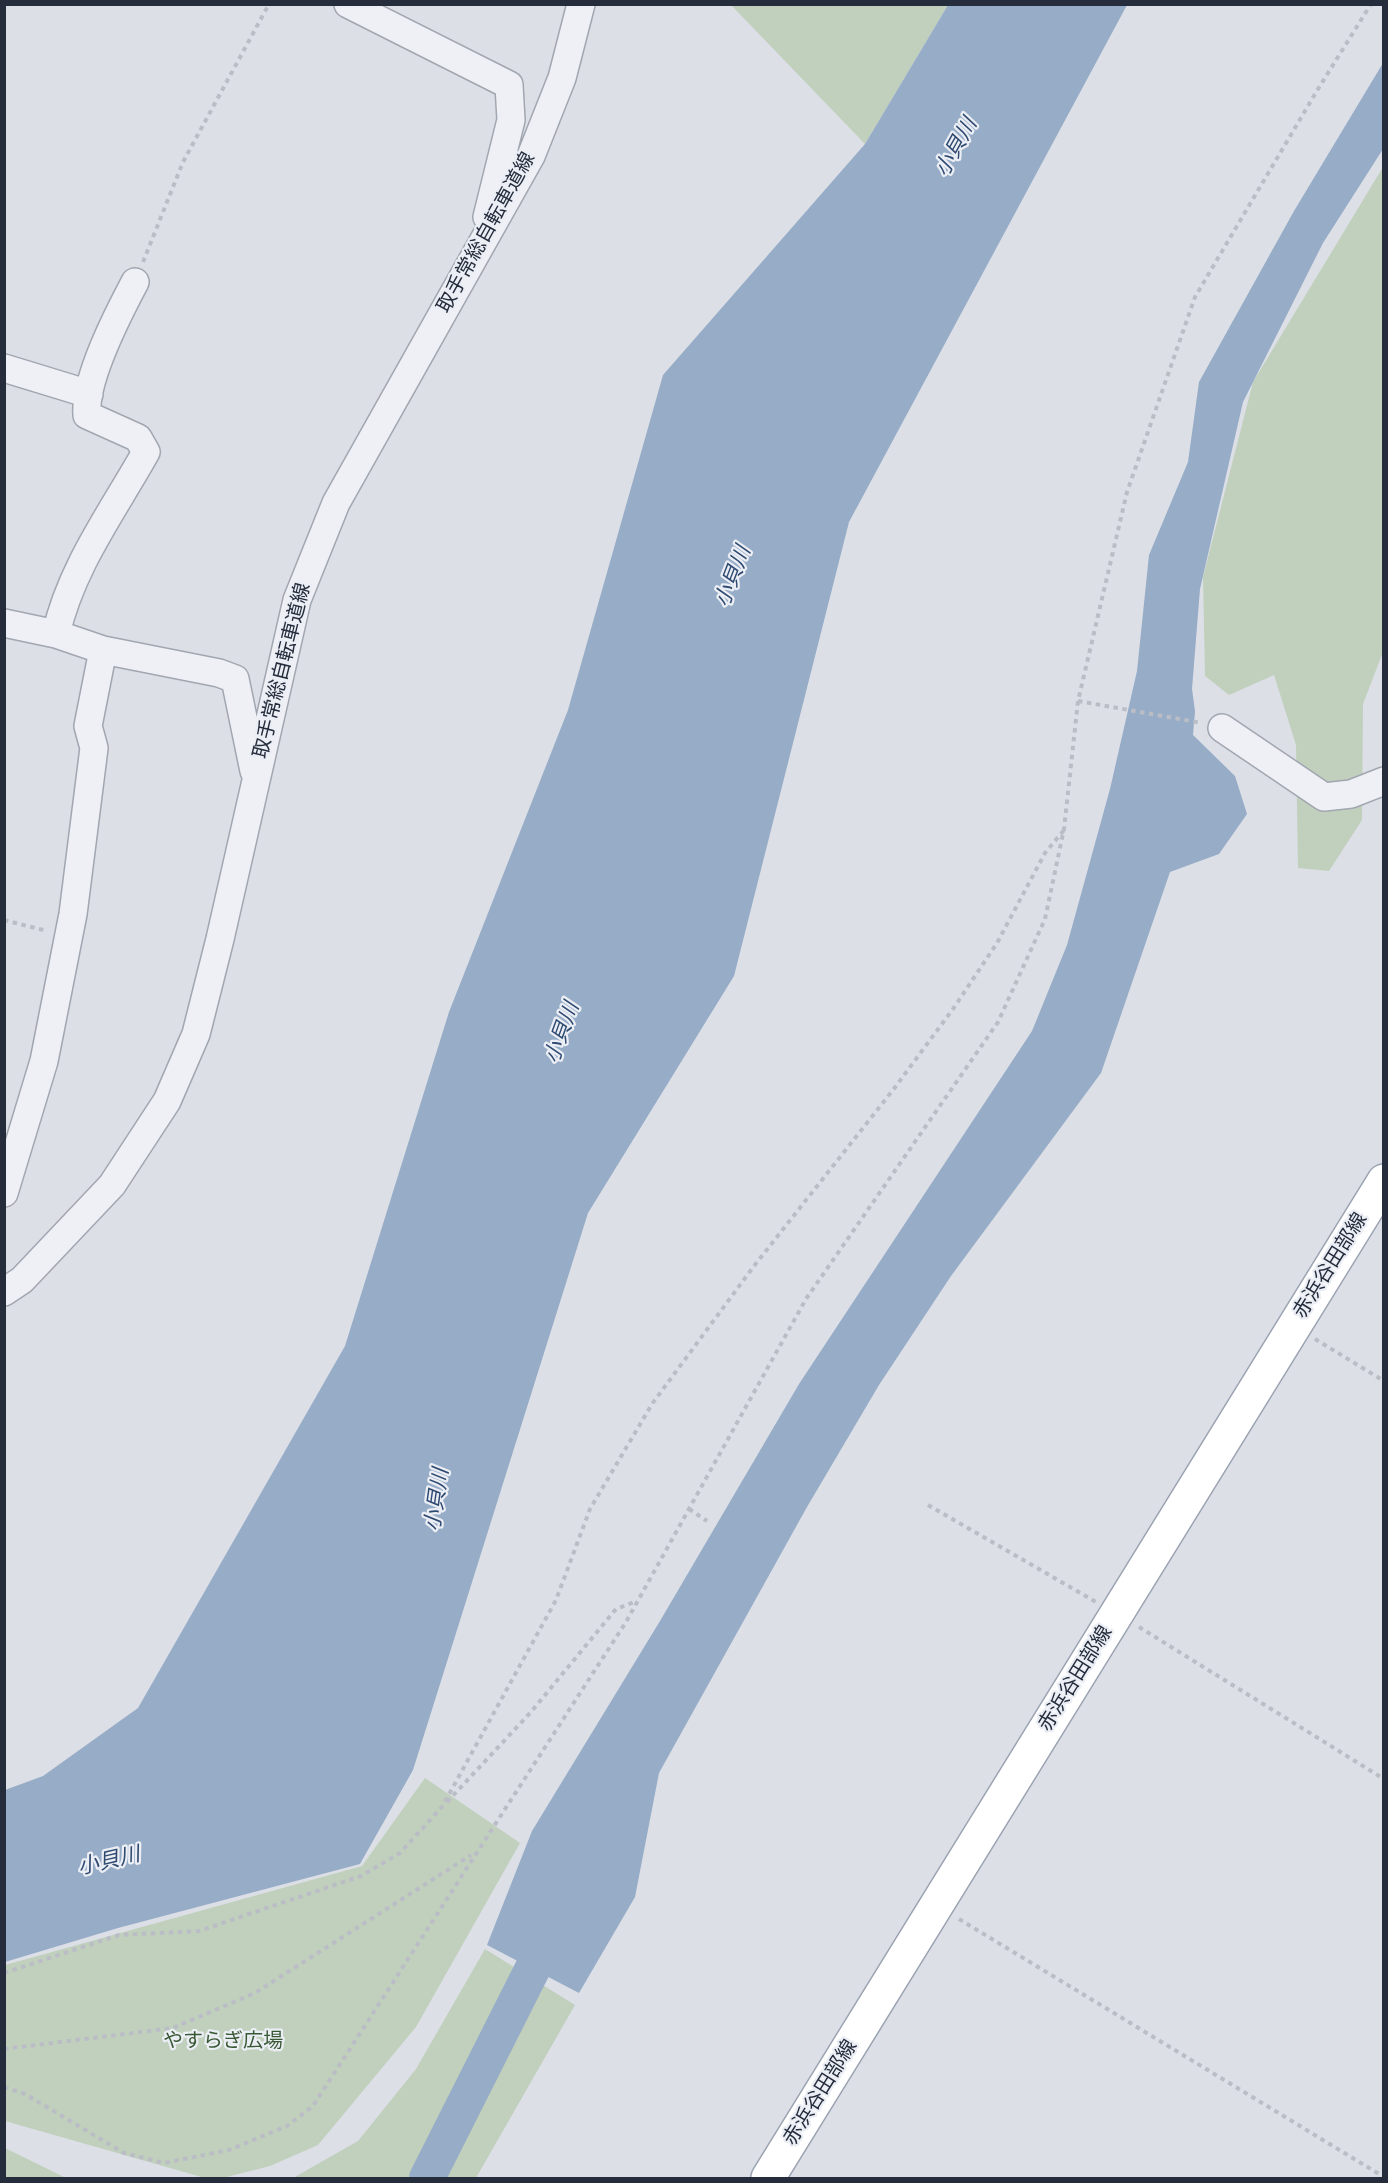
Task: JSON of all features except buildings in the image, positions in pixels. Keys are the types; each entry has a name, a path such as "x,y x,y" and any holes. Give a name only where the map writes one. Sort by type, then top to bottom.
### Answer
{"main road":[{"name":"赤浜谷田部線","path":"768,2178 1383,1180"}],"street":[{"path":"348,4 509,85 511,120 478,253"},
{"name":"取手常総自転車道線","path":"4,1292 22,1280 112,1185 166,1101 196,1034 297,600 336,503 531,156 562,78 581,4"},
{"path":"56,634 64,601 77,569 146,452 138,438 87,415 86,402 111,329 135,282"},
{"path":"4,368 88,394"},
{"path":"4,623 56,634 102,650 219,673 236,679 256,780"},
{"path":"4,1193 44,1061 69,937 94,748 88,726 102,650"},
{"path":"1211,725 1324,797 1352,794 1383,781"}],"path":[{"path":"135,282 183,162 269,4"},
{"path":"4,2087 25,2094 124,2153 164,2163 229,2150 287,2126 313,2106 638,1601 806,1299 998,1022 1045,919 1064,829 1078,700 1127,492 1195,297 1371,4"},
{"path":"1078,700 1211,725"},
{"path":"442,1807 556,1600 590,1509 652,1404 754,1266 893,1090 953,1009 997,943 1045,853 1064,829"},
{"path":"4,920 69,937"},
{"path":"1294,1326 1383,1381"},
{"path":"928,1505 1116,1613 1383,1779"},
{"path":"689,1509 707,1521"},
{"path":"4,1973 118,1935 199,1931 361,1875 400,1853 531,1712 616,1609 638,1601"},
{"path":"4,2049 173,2028 255,1993 474,1854"},
{"path":"937,1906 1383,2178"}],"green space":[{"path":"731,5 948,5 865,144"},
{"path":"1383,167 1383,652 1363,704 1362,820 1329,871 1298,868 1296,745 1274,675 1229,695 1205,676 1203,577 1253,382"},
{"name":"やすらぎ広場","path":"425,1778 520,1843 416,2027 318,2145 270,2166 223,2178 205,2178 5,2121 5,1965 362,1866"},
{"path":"485,1949 575,2005 476,2178 293,2178 358,2141 416,2069"},
{"path":"5,2148 66,2178 5,2178"}],"water":[{"name":"小貝川","path":"948,5 1127,5 849,522 734,976 588,1213 413,1770 360,1864 118,1928 5,1962 5,1790 43,1776 138,1708 345,1346 449,1012 568,710 663,375 865,144"},
{"path":"1383,63 1383,149 1323,243 1243,402 1200,589 1192,689 1195,711 1193,735 1235,776 1247,814 1219,854 1170,872 1101,1073 951,1276 879,1385 807,1507 659,1773 635,1897 579,1993 487,1945 532,1831 660,1621 799,1384 1032,1031 1067,945 1110,789 1137,671 1149,555 1188,462 1199,382 1294,211"}],"waterway":[{"path":"427,2178 537,1960 551,1923"}]}
